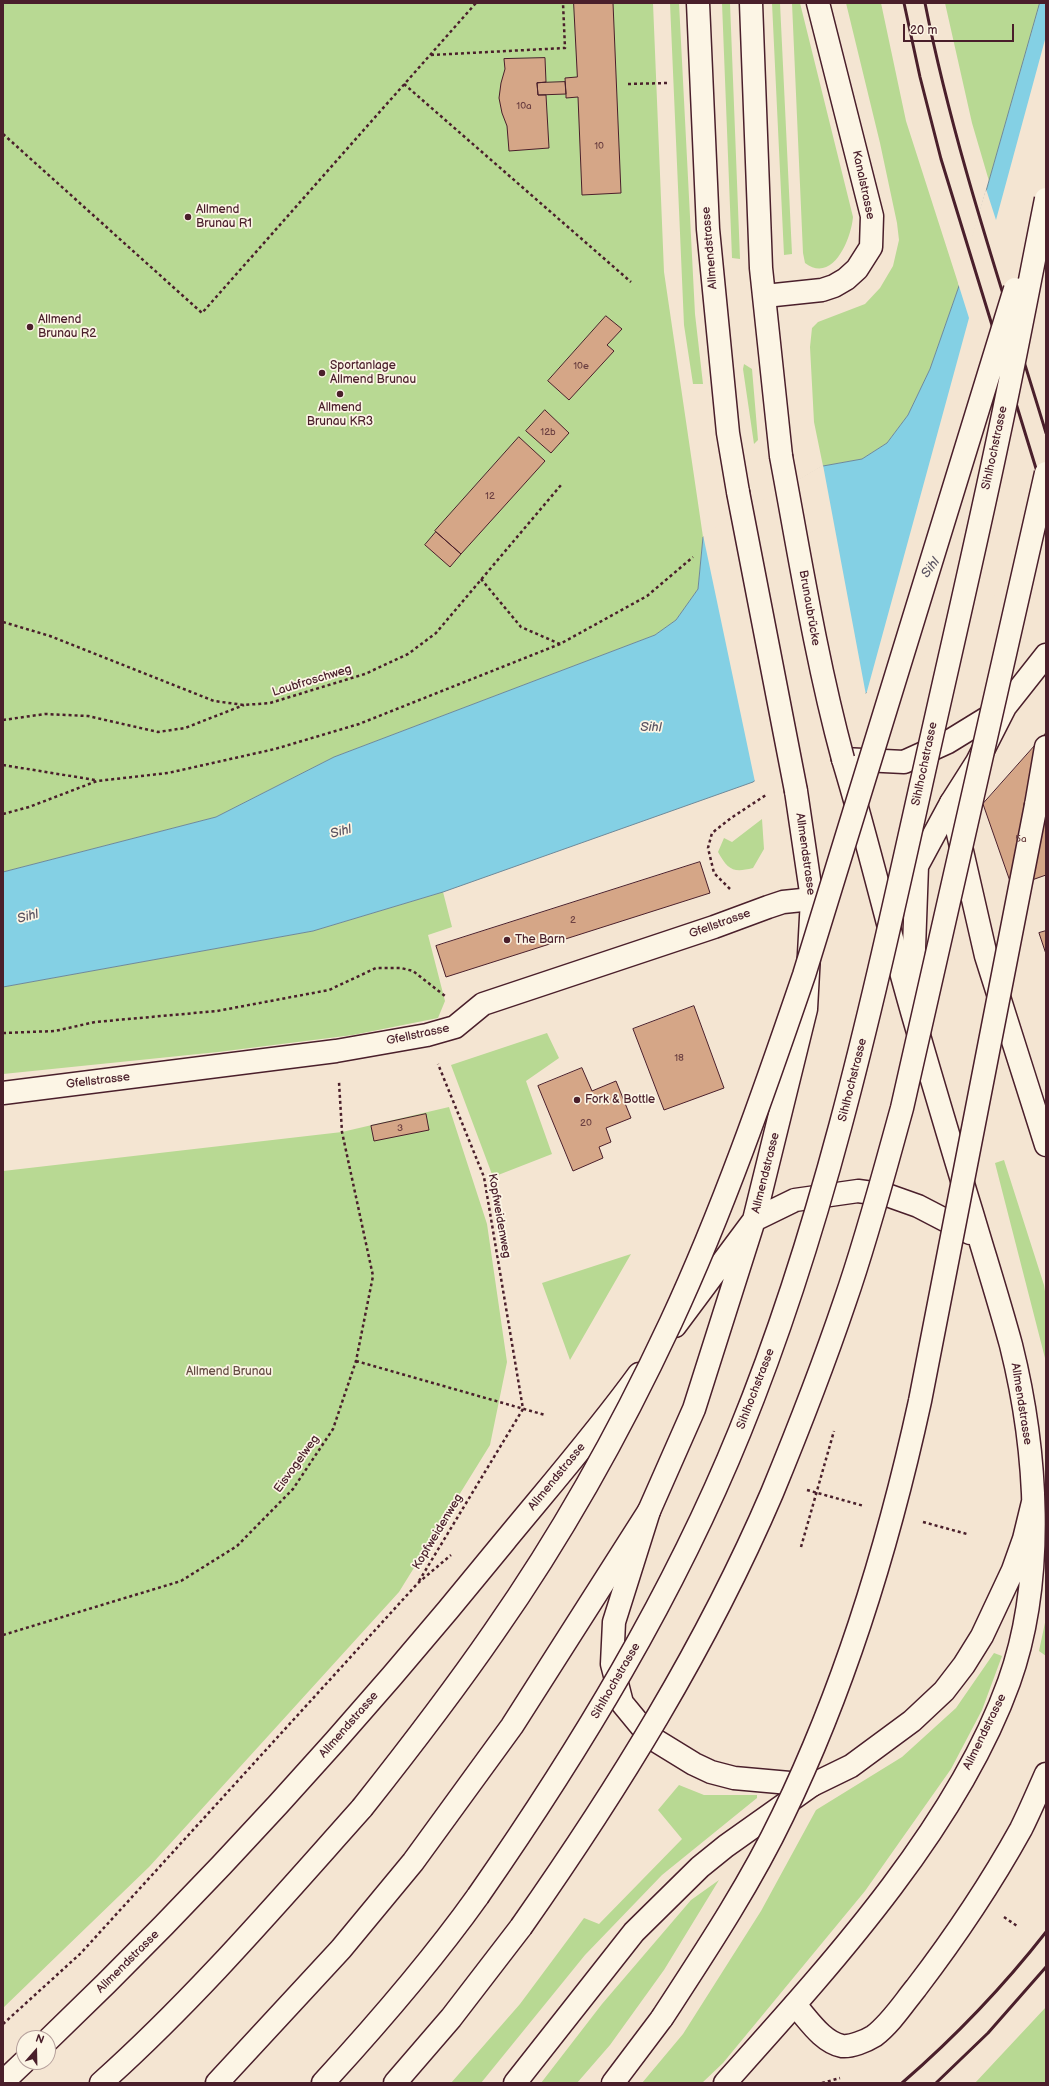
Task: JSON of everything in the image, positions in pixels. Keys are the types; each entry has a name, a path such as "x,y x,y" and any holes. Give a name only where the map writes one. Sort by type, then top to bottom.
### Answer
{"main road":[{"name":"Allmendstrasse","path":"56,2032 129,1963 293,1790 454,1604 627,1391 754,1220 806,1009 812,899 796,791 728,433 708,229 698,3"},
{"path":"751,3 761,268 765,296"},
{"name":"Kanalstrasse","path":"765,296 822,290 834,286 857,269 871,247 872,216 818,3"},
{"path":"101,2083 174,2014 244,1941 362,1808 463,1676 531,1577 607,1447 677,1308 733,1173 767,1082 804,974 1022,269 1046,198"},
{"name":"Sihlhochstrasse","path":"323,2083 362,2041 422,1969 478,1896 562,1772 610,1693 656,1611 699,1524 740,1432 776,1339 809,1239 835,1151 882,959 998,439 1046,198"},
{"name":"Brunaubrücke","path":"765,296 781,456 811,629 826,698 843,759"},
{"path":"396,2083 451,2018 521,1927 570,1857 633,1760 686,1667 730,1583 771,1495 814,1390 846,1300 871,1219 902,1108 1046,473"},
{"path":"911,1011 917,866 951,803 978,762 1005,707 1046,655"},
{"path":"843,759 904,762 948,742 1005,707"},
{"path":"612,2083 662,2018 714,1938 783,1816 822,1728 871,1590 905,1469 920,1401 1024,872 1046,747"},
{"name":"Allmendstrasse","path":"725,2083 795,2005 902,1872 943,1811 972,1761 1009,1682 1024,1627 1032,1560 1033,1502 1027,1431 1011,1348 980,1238 911,1011 843,759"},
{"path":"951,803 986,956 1046,1145"},
{"name":"Gfellstrasse","path":"3,1093 336,1051 427,1036 455,1027 483,1004 714,927 783,902 812,899"},
{"path":"812,1785 734,1778 711,1772 650,1737 622,1703 612,1664 614,1622 648,1511 694,1409 754,1220 795,1200 858,1191 887,1195 918,1206 980,1238"},
{"path":"515,2083 634,1932 700,1867 726,1846 812,1785 851,1766 912,1721 944,1691 960,1670 982,1636 1013,1570 1024,1539 1033,1502"},
{"path":"217,2083 341,1949 413,1862 512,1726 648,1511"},
{"path":"795,2005 821,2034 833,2042 843,2046 851,2045 874,2036 890,2020 923,1978 980,1900 1021,1828 1046,1774"},
{"path":"3,2082 16,2070"}],"path":[{"path":"3,134 202,313 476,3"},
{"path":"430,55 565,48 563,3"},
{"path":"628,84 667,82"},
{"path":"404,84 631,282"},
{"name":"Laubfroschweg","path":"3,622 50,636 214,701 244,705 270,703 365,674 408,654 436,633 480,579 561,485"},
{"path":"3,765 97,780 168,773 283,747 359,724 560,644 647,596 693,557"},
{"path":"480,579 521,627 560,644"},
{"path":"3,720 45,714 88,716 158,732 185,728 244,705"},
{"path":"3,814 29,807 97,780"},
{"path":"3,1033 55,1030 95,1022 217,1011 329,990 376,968 401,968 413,970 470,1016"},
{"name":"Kopfweidenweg","path":"418,1583 523,1409 484,1177 427,1036"},
{"name":"Eisvogelweg","path":"3,1635 181,1581 237,1546 293,1489 333,1429 356,1361 373,1276 342,1132 336,1051"},
{"path":"356,1361 545,1415"},
{"path":"801,1547 834,1431"},
{"path":"915,1520 967,1534"},
{"path":"3,2024 81,1953 418,1583 454,1553"},
{"path":"1002,1915 1017,1926"}],"green space":[{"name":"Sportanlage Allmend Brunau","path":"3,3 653,3 664,272 703,537 698,589 676,620 655,635 334,757 216,817 3,872"},
{"path":"670,3 679,3 695,314 703,384 693,384 684,325"},
{"path":"722,3 730,3 740,259 732,258"},
{"path":"772,3 780,3 792,254 784,255"},
{"path":"792,3 800,3 853,217 849,236 839,256 824,268 815,268 805,263 803,253"},
{"path":"846,3 881,3 906,121 959,286 930,369 908,415 887,443 862,459 823,466 814,422 810,347 812,328 818,322 865,304 880,288 893,266 899,240 897,223 880,143"},
{"path":"945,3 1040,3 989,181 972,123"},
{"path":"744,364 752,369 758,440 754,444 743,369"},
{"path":"762,819 764,849 753,868 740,870 732,869 725,863 718,852 724,838 732,842"},
{"path":"443,892 452,927 428,935 445,1001 438,1018 353,1035 218,1052 3,1074 3,987 313,931"},
{"path":"547,1033 559,1058 526,1081 552,1154 493,1177 451,1065"},
{"name":"Allmend Brunau","path":"449,1107 487,1224 507,1362 490,1445 399,1592 149,1867 3,2008 3,1171 342,1132"},
{"path":"1004,1160 1044,1285 1046,1298 1046,1362 995,1163"},
{"path":"631,1254 570,1360 542,1283"},
{"path":"1046,1618 1046,1656 1039,1651"},
{"path":"994,1653 1002,1656 982,1710 951,1769 865,1891 723,2063 702,2083 642,2083 683,2034 761,1911 816,1810 902,1757 956,1708"},
{"path":"679,1785 704,1795 757,1795 757,1798 662,1875 585,1955 481,2083 451,2083 520,2004 584,1918 599,1924 682,1839 658,1810"},
{"path":"719,1880 664,1970 610,2045 577,2083 541,2083 602,2004 691,1900"},
{"path":"1046,2007 1046,2083 975,2083"}],"water":[{"name":"Sihl","path":"1040,3 1046,3 1046,518 875,686 753,782 443,892 313,931 3,987 3,872 216,817 334,757 655,635 676,620 698,589 703,537 823,466 862,459 887,443 908,415 930,369 959,286"}],"pier":[{"path":"1046,36 1046,521 976,622 876,688 755,782 703,535 823,465 866,695 969,318 958,283 986,189 996,220"}],"building":[{"path":"574,3 613,3 621,193 582,195 578,97 566,98 565,78 577,77"},
{"path":"545,58 546,82 537,83 538,95 546,95 549,148 509,151 507,126 502,113 499,98 505,69 504,59"},
{"path":"565,82 566,94 538,95 537,83"},
{"path":"606,316 622,329 607,345 614,351 569,400 548,381"},
{"path":"545,410 569,433 551,453 526,431"},
{"path":"519,437 545,461 461,554 435,531"},
{"path":"436,532 461,554 450,567 425,545"},
{"path":"1046,733 1046,875 1012,887 983,804"},
{"path":"700,862 710,893 446,977 436,946"},
{"path":"1046,931 1046,954 1039,933"},
{"path":"694,1006 724,1088 664,1110 633,1029"},
{"path":"582,1068 592,1091 616,1081 631,1118 606,1128 611,1142 599,1147 603,1158 573,1171 538,1086"},
{"path":"426,1114 429,1130 374,1141 371,1126"}],"railway":[{"path":"904,3 920,77 941,159 1046,501"},
{"path":"925,3 950,112 980,220 1046,433"},
{"path":"902,2083 960,2030 996,1992 1046,1932"},
{"path":"936,2083 988,2033 1046,1967"}],"place":[{"name":"Allmend Brunau R1","path":"188,217"},
{"name":"Allmend Brunau R2","path":"30,327"},
{"name":"Sportanlage Allmend Brunau","path":"322,373"},
{"name":"Allmend Brunau KR3","path":"340,394"},
{"name":"The Barn","path":"507,940"},
{"name":"Fork & Bottle","path":"577,1100"}]}
